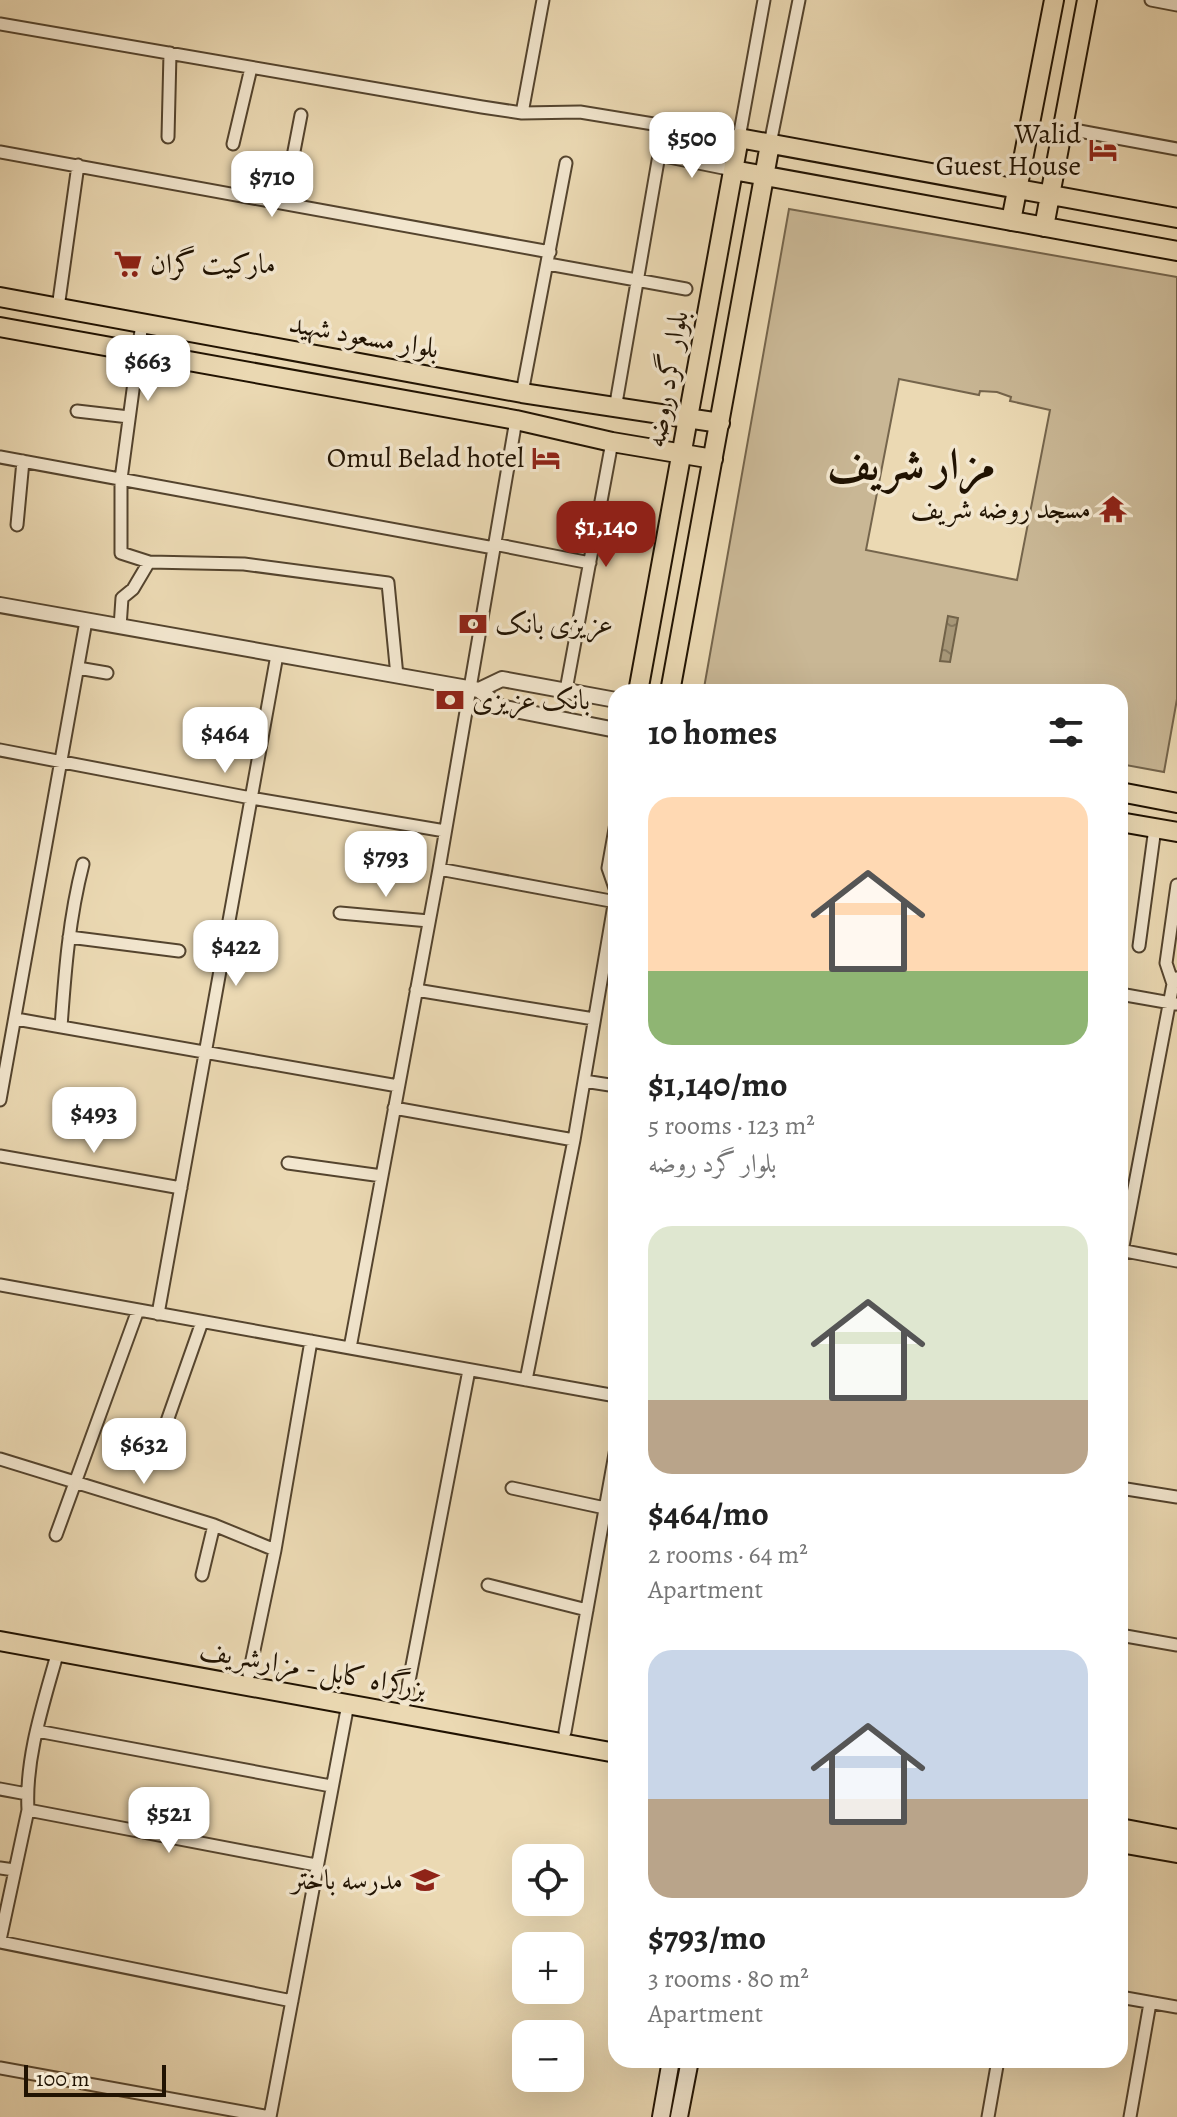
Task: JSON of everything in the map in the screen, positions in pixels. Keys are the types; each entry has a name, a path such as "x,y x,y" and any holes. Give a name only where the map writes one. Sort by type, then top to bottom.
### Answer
{"main road":[{"path":"1011,221 1054,0"},
{"path":"1044,227 1087,0"},
{"path":"739,138 1177,218"},
{"name":"بلوار گرد روضه","path":"639,684 739,138"},
{"path":"671,684 770,144"},
{"path":"733,170 1177,251"},
{"name":"بلوار مسعود شهید","path":"1,302 58,308 530,395 720,423"},
{"name":"بلوار مسعود شهید","path":"0,327 524,421 612,442 713,459"},
{"path":"273,377 278,348"},
{"path":"524,421 530,395"},
{"path":"1128,794 1177,803"},
{"path":"1128,823 1177,832"},
{"name":"بزرگراه کابل - مزارشریف","path":"0,1630 608,1740"},
{"name":"بزرگراه کابل - مزارشریف","path":"0,1641 608,1752"},
{"path":"1128,1830 1177,1839"},
{"path":"1128,1844 1177,1853"},
{"path":"661,2117 670,2068"},
{"path":"679,2117 688,2068"}],"street":[{"path":"522,113 543,0"},
{"path":"0,24 522,113 580,112 739,138 764,0"},
{"path":"770,144 799,0"},
{"path":"1151,0 1177,5"},
{"path":"168,137 170,53"},
{"path":"233,144 251,68"},
{"path":"284,203 301,115"},
{"path":"1063,128 1177,149"},
{"path":"0,152 284,203 686,289"},
{"path":"615,409 659,155 733,170"},
{"path":"530,395 566,163"},
{"path":"58,308 78,165"},
{"path":"142,323 121,479 121,553 149,562 244,564 388,583 397,676"},
{"path":"77,411 129,417"},
{"path":"350,1348 474,689 494,546 524,421"},
{"path":"566,690 612,442"},
{"path":"0,457 590,563"},
{"path":"17,525 23,461"},
{"path":"120,627 122,598 133,589 149,562"},
{"path":"0,605 474,689 500,707 608,728"},
{"path":"0,1100 86,621"},
{"path":"158,1314 277,655"},
{"path":"78,668 107,673"},
{"path":"474,689 502,679 608,698"},
{"path":"0,750 445,831"},
{"path":"1139,946 1155,828"},
{"path":"61,1027 63,972 73,903 83,864"},
{"path":"439,869 608,896"},
{"path":"1128,1220 1173,1003 1175,981 1166,963 1177,885"},
{"path":"340,913 429,921"},
{"path":"69,937 179,951"},
{"path":"526,1380 574,1140 608,941"},
{"path":"416,990 594,1019"},
{"path":"1128,995 1173,1003"},
{"path":"16,1019 398,1086"},
{"path":"584,1081 608,1085"},
{"path":"394,1108 574,1140"},
{"path":"0,1156 181,1188"},
{"path":"288,1163 382,1176"},
{"path":"1128,1255 1177,1261"},
{"path":"0,1285 608,1395"},
{"path":"56,1535 138,1310"},
{"path":"154,1458 202,1322"},
{"path":"249,1674 275,1550 311,1341"},
{"path":"405,1702 469,1370"},
{"path":"0,1459 214,1525 275,1550"},
{"path":"512,1488 605,1508"},
{"path":"1128,1489 1177,1497"},
{"path":"565,1732 608,1492"},
{"path":"202,1575 214,1525"},
{"path":"488,1585 587,1610"},
{"path":"1128,1636 1177,1645"},
{"path":"58,1651 37,1731 27,1794 28,1810 0,1941 292,2001"},
{"path":"0,2068 270,2117 348,1704"},
{"path":"37,1731 331,1786"},
{"path":"0,1789 27,1794"},
{"path":"28,1810 316,1865"},
{"path":"0,1868 14,1870"},
{"path":"1128,1999 1177,2007"},
{"path":"1130,2117 1150,2003"},
{"path":"988,2117 997,2068"}],"shaded area":[{"path":"789,209 1177,277 1177,699 1164,772 1128,765 1128,684 705,684","holes":["899,379 979,395 980,391 997,392 1011,397 1010,401 1050,410 1017,580 866,550"]}],"water":[{"path":"948,616 958,618 950,662 940,661"}],"place":[{"name":"Walid Guest House","path":"1103,150"},
{"name":"مارکیت گران","path":"128,264"},
{"name":"Omul Belad hotel","path":"546,458"},
{"name":"مسجد روضه شریف","path":"1113,509"},
{"name":"عزیزی بانک","path":"473,624"},
{"name":"بانک عزیزی","path":"450,700"},
{"name":"مدرسه باختر","path":"425,1880"}],"district":[{"name":"مزار شريف","path":"911,464"}]}
